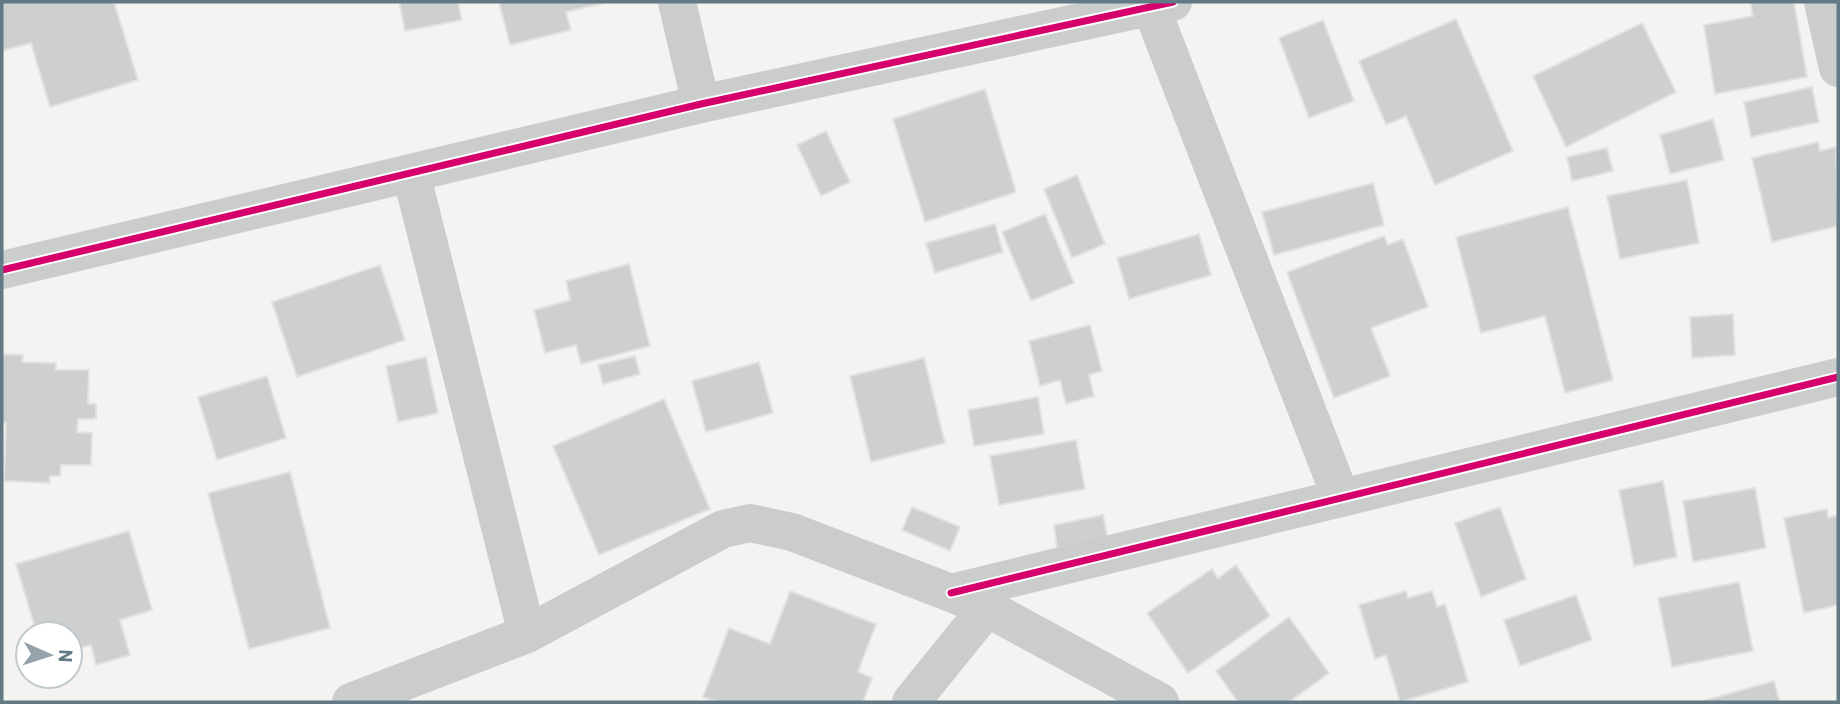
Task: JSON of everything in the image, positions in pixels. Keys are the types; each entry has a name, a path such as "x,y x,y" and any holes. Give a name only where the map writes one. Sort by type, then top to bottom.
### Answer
{"street":[{"path":"677,2 701,104"},
{"path":"1823,2 1838,68"},
{"path":"2,270 701,104 1162,4 1341,498"},
{"path":"411,173 527,634"},
{"path":"951,593 1838,377"},
{"path":"351,702 527,634 723,529 750,523 792,532 987,608 1160,702"},
{"path":"911,702 987,608"}],"building":[{"path":"2,2 114,2 138,80 50,107 31,43 2,51"},
{"path":"399,2 458,2 462,20 405,31"},
{"path":"499,2 609,2 566,12 571,30 510,45"},
{"path":"1750,2 1794,2 1807,77 1715,94 1704,25 1753,16"},
{"path":"1456,19 1513,151 1435,185 1406,116 1386,125 1359,61"},
{"path":"1323,20 1354,101 1309,118 1279,38"},
{"path":"1642,23 1676,92 1566,147 1533,76"},
{"path":"1812,87 1819,122 1751,137 1744,102"},
{"path":"985,89 1016,192 925,222 893,119"},
{"path":"1713,119 1724,160 1670,174 1660,135"},
{"path":"826,131 850,182 821,196 797,145"},
{"path":"1818,142 1820,151 1836,147 1838,226 1772,242 1752,158"},
{"path":"1607,148 1613,171 1572,181 1567,157"},
{"path":"1077,175 1105,244 1072,258 1044,189"},
{"path":"1687,180 1699,243 1620,259 1607,196"},
{"path":"1373,183 1384,225 1274,255 1262,212"},
{"path":"1568,207 1613,380 1565,393 1545,316 1481,333 1456,237"},
{"path":"1045,214 1074,283 1031,301 1002,232"},
{"path":"995,224 1003,252 935,273 926,243"},
{"path":"1199,234 1211,275 1129,299 1117,258"},
{"path":"1384,236 1388,245 1403,239 1428,307 1371,328 1390,376 1334,398 1287,272"},
{"path":"629,264 650,346 581,364 576,345 545,353 534,310 570,300 566,281"},
{"path":"380,265 405,340 297,377 272,302"},
{"path":"1733,314 1735,355 1692,358 1690,317"},
{"path":"1090,325 1102,371 1089,375 1094,396 1066,404 1060,380 1040,386 1029,341"},
{"path":"2,354 23,355 22,362 56,363 56,370 89,370 88,404 96,404 96,419 78,419 77,432 92,433 91,465 61,465 60,476 50,476 50,483 4,481 6,423 2,423"},
{"path":"635,356 640,374 603,384 598,365"},
{"path":"426,357 438,413 398,422 386,366"},
{"path":"924,358 945,443 871,462 850,376"},
{"path":"759,362 773,413 706,432 692,381"},
{"path":"267,376 286,438 217,460 198,397"},
{"path":"1038,397 1044,434 974,446 968,410"},
{"path":"664,399 710,509 599,555 553,446"},
{"path":"1076,440 1085,489 999,505 990,456"},
{"path":"290,472 330,628 249,649 208,493"},
{"path":"1663,481 1677,557 1634,566 1619,490"},
{"path":"1755,488 1766,548 1693,562 1683,501"},
{"path":"912,507 960,527 950,551 902,530"},
{"path":"1500,507 1526,579 1481,597 1455,523"},
{"path":"1827,509 1828,517 1838,515 1838,605 1804,613 1784,518"},
{"path":"1103,515 1108,539 1057,548 1054,525"},
{"path":"129,531 152,610 120,620 130,655 96,665 91,645 84,647 84,620 33,620 16,564"},
{"path":"1236,565 1270,616 1188,673 1147,613 1212,569 1218,578"},
{"path":"1739,582 1753,651 1672,667 1658,598"},
{"path":"790,591 876,624 858,672 872,678 863,702 718,702 703,697 729,628 770,644"},
{"path":"1406,591 1408,598 1432,591 1437,607 1445,604 1468,682 1400,702 1386,655 1375,659 1359,605"},
{"path":"1576,595 1592,640 1520,666 1504,620"},
{"path":"1289,617 1329,673 1289,702 1238,702 1216,671"},
{"path":"1774,681 1780,702 1699,702"}],"cycle path":[{"path":"2,270 701,104 1173,2"},
{"path":"951,593 1838,377"}]}
